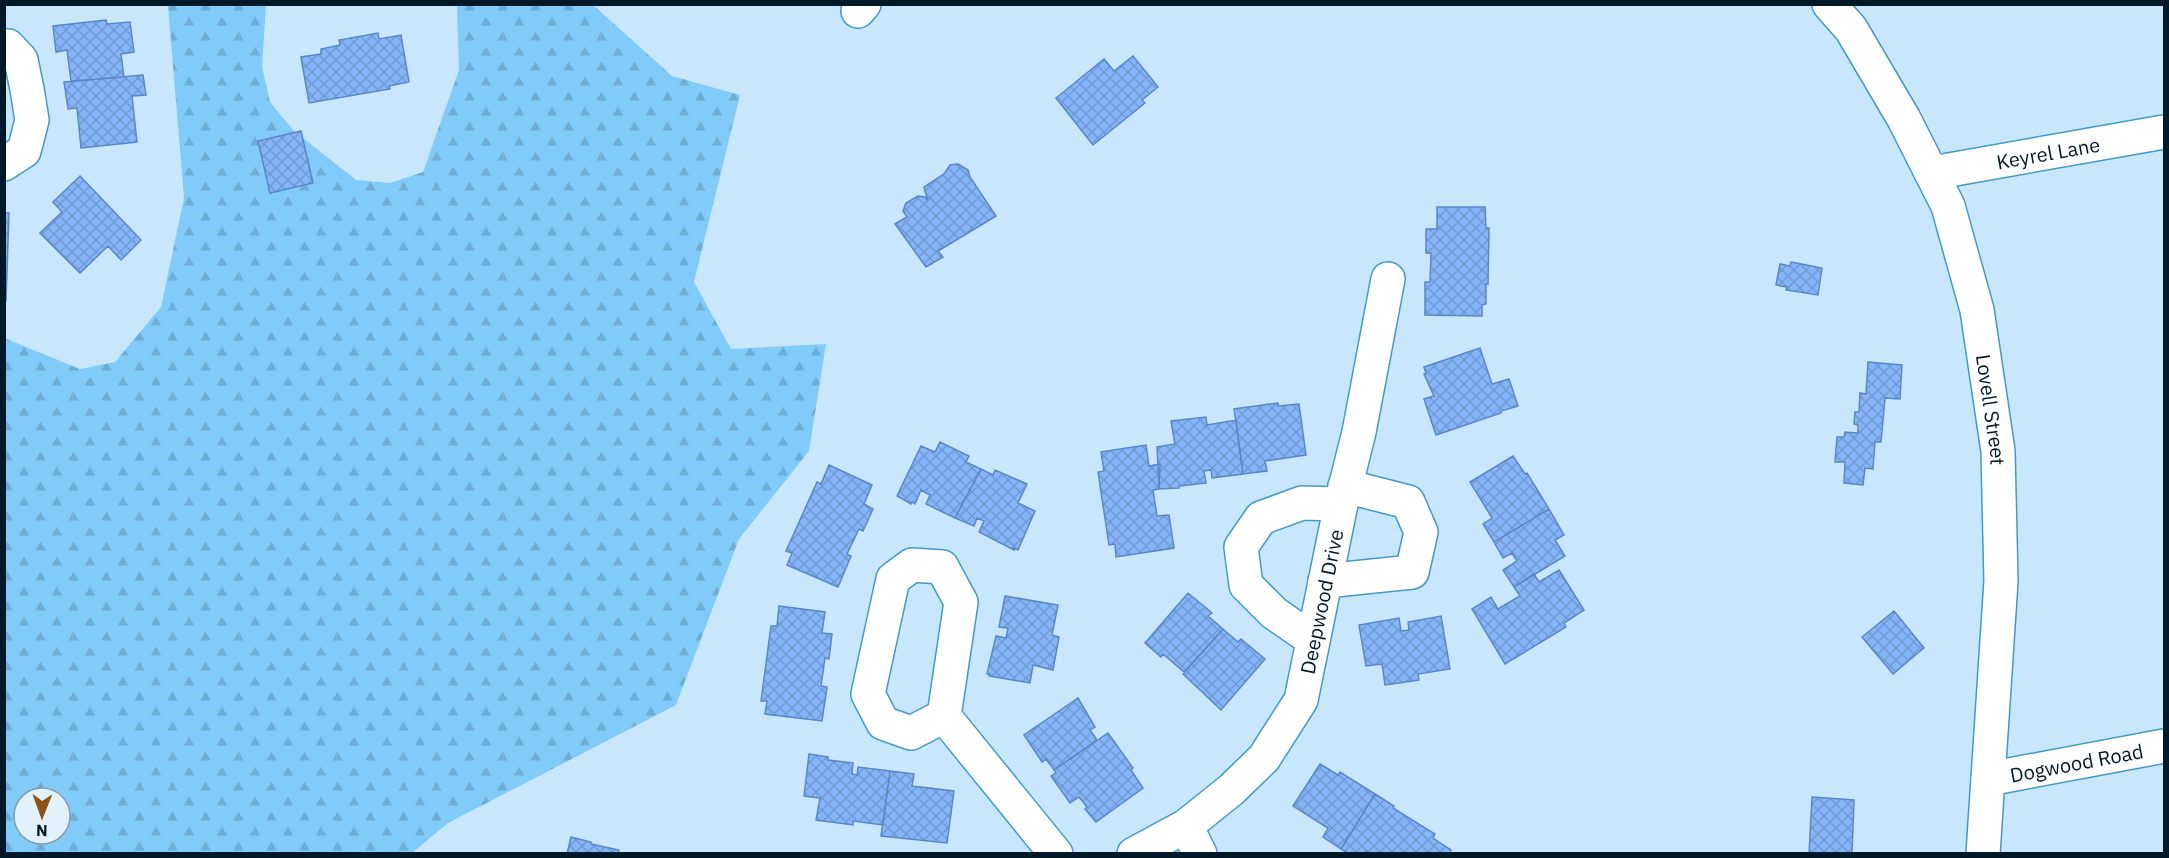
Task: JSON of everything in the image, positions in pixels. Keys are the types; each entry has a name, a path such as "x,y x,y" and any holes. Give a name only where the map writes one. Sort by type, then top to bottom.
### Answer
{"street":[{"name":"Lovell Street","path":"1829,4 1851,29 1904,119 1948,206 1977,310 1998,451 2001,581 1983,854"},
{"path":"4,46 8,46 21,60 32,120 24,151 4,164"},
{"name":"Keyrel Lane","path":"1932,173 2164,132"},
{"name":"Deepwood Drive","path":"1134,854 1193,840 1231,790 1264,758 1301,700 1343,495 1359,432 1388,279"},
{"path":"1313,640 1274,613 1246,585 1241,548 1261,518 1302,503 1343,495 1408,502 1421,531 1412,572 1325,581"},
{"path":"944,716 911,733 883,723 868,694 893,579 912,565 942,567 961,602 944,716 1056,854"},
{"name":"Dogwood Road","path":"1988,779 2164,746"}],"green space":[{"path":"592,4 672,76 740,95 694,282 731,349 826,344 809,451 739,539 676,705 448,823 412,853 5,854 4,338 80,369 115,362 161,307 184,198 168,5 266,5 262,67 270,102 293,130 356,180 390,183 423,172 459,70 457,5"}],"building":[{"path":"106,20 107,24 130,22 134,52 121,54 124,77 71,81 67,50 56,52 53,26"},
{"path":"378,33 379,39 401,35 409,82 389,86 390,89 309,103 301,57 321,54 321,49 340,45 339,40"},
{"path":"1133,56 1158,87 1142,100 1145,103 1093,145 1056,98 1104,59 1114,71"},
{"path":"143,75 146,95 132,96 137,142 81,148 77,108 68,109 64,82"},
{"path":"301,131 313,183 270,193 258,141"},
{"path":"958,164 968,170 970,177 996,216 938,251 943,257 926,267 895,224 907,217 903,211 906,203 918,196 925,197 928,201 924,187 944,174 950,165"},
{"path":"80,176 141,240 121,260 108,246 80,273 40,233 62,212 53,202"},
{"path":"1437,207 1485,207 1486,228 1489,228 1488,284 1486,284 1486,304 1482,305 1482,316 1425,315 1425,282 1430,282 1431,253 1426,253 1426,229 1437,229"},
{"path":"4,213 9,213 6,301 4,301"},
{"path":"1791,262 1822,268 1818,295 1786,290 1787,287 1776,285 1780,264 1790,266"},
{"path":"1480,348 1492,384 1509,379 1518,406 1436,435 1424,399 1434,396 1424,374 1426,373 1424,367"},
{"path":"1868,362 1902,365 1900,399 1885,398 1881,442 1875,442 1873,469 1865,468 1863,485 1844,483 1845,462 1835,462 1837,437 1844,437 1845,432 1858,433 1858,425 1854,424 1855,412 1859,412 1860,393 1866,394"},
{"path":"1278,403 1278,406 1299,404 1306,455 1265,461 1267,471 1243,474 1234,409"},
{"path":"1206,417 1207,425 1236,420 1243,474 1212,478 1211,470 1204,471 1206,483 1159,489 1157,447 1175,444 1171,421"},
{"path":"940,442 969,456 966,462 981,469 955,518 926,504 930,495 921,490 915,504 897,496 921,446 935,452"},
{"path":"1146,445 1149,466 1160,464 1159,489 1153,490 1157,516 1169,515 1174,548 1116,557 1115,544 1109,545 1098,472 1104,471 1101,452"},
{"path":"1513,456 1525,474 1527,473 1549,509 1494,542 1483,524 1492,518 1470,482"},
{"path":"829,465 872,485 864,504 873,509 863,531 859,529 847,554 851,556 838,587 787,565 792,553 786,551 817,482 821,484"},
{"path":"981,469 993,475 995,470 1027,484 1018,503 1035,511 1018,550 979,532 984,521 977,518 974,526 955,518"},
{"path":"1549,509 1564,535 1555,540 1565,556 1514,587 1503,570 1517,561 1512,553 1503,558 1494,542"},
{"path":"1559,570 1584,610 1564,623 1566,627 1505,664 1472,609 1491,597 1498,609 1520,596 1514,587 1534,574 1539,582"},
{"path":"1188,593 1212,613 1208,616 1223,629 1184,672 1163,654 1161,657 1145,643"},
{"path":"1005,596 1058,605 1052,635 1059,637 1053,670 1033,665 1030,683 987,674 996,636 1006,638 1008,628 999,627"},
{"path":"779,606 825,612 822,633 832,634 829,659 825,658 821,686 827,687 822,721 765,714 767,701 761,701 771,626 777,626"},
{"path":"1894,611 1924,648 1893,674 1862,637"},
{"path":"1441,616 1450,669 1418,674 1419,680 1385,685 1382,664 1366,666 1359,625 1399,618 1401,631 1409,630 1408,622"},
{"path":"1223,629 1238,642 1241,639 1265,659 1221,710 1183,674"},
{"path":"1078,698 1095,727 1090,730 1097,740 1054,770 1046,759 1042,762 1024,735"},
{"path":"1108,733 1133,768 1131,770 1143,788 1096,822 1079,797 1070,803 1051,776 1056,773 1054,770"},
{"path":"809,754 828,757 828,760 853,763 852,774 857,775 858,767 890,771 883,825 853,821 853,825 816,820 820,798 804,796"},
{"path":"1320,764 1338,775 1340,772 1375,794 1341,849 1323,837 1328,828 1293,806"},
{"path":"890,771 914,774 912,786 954,791 947,843 881,836"},
{"path":"1375,794 1435,834 1433,838 1451,850 1449,854 1370,854 1366,851 1364,854 1349,854 1341,849"},
{"path":"1812,797 1854,800 1852,854 1809,854"},
{"path":"571,837 619,850 618,854 567,854"}]}
